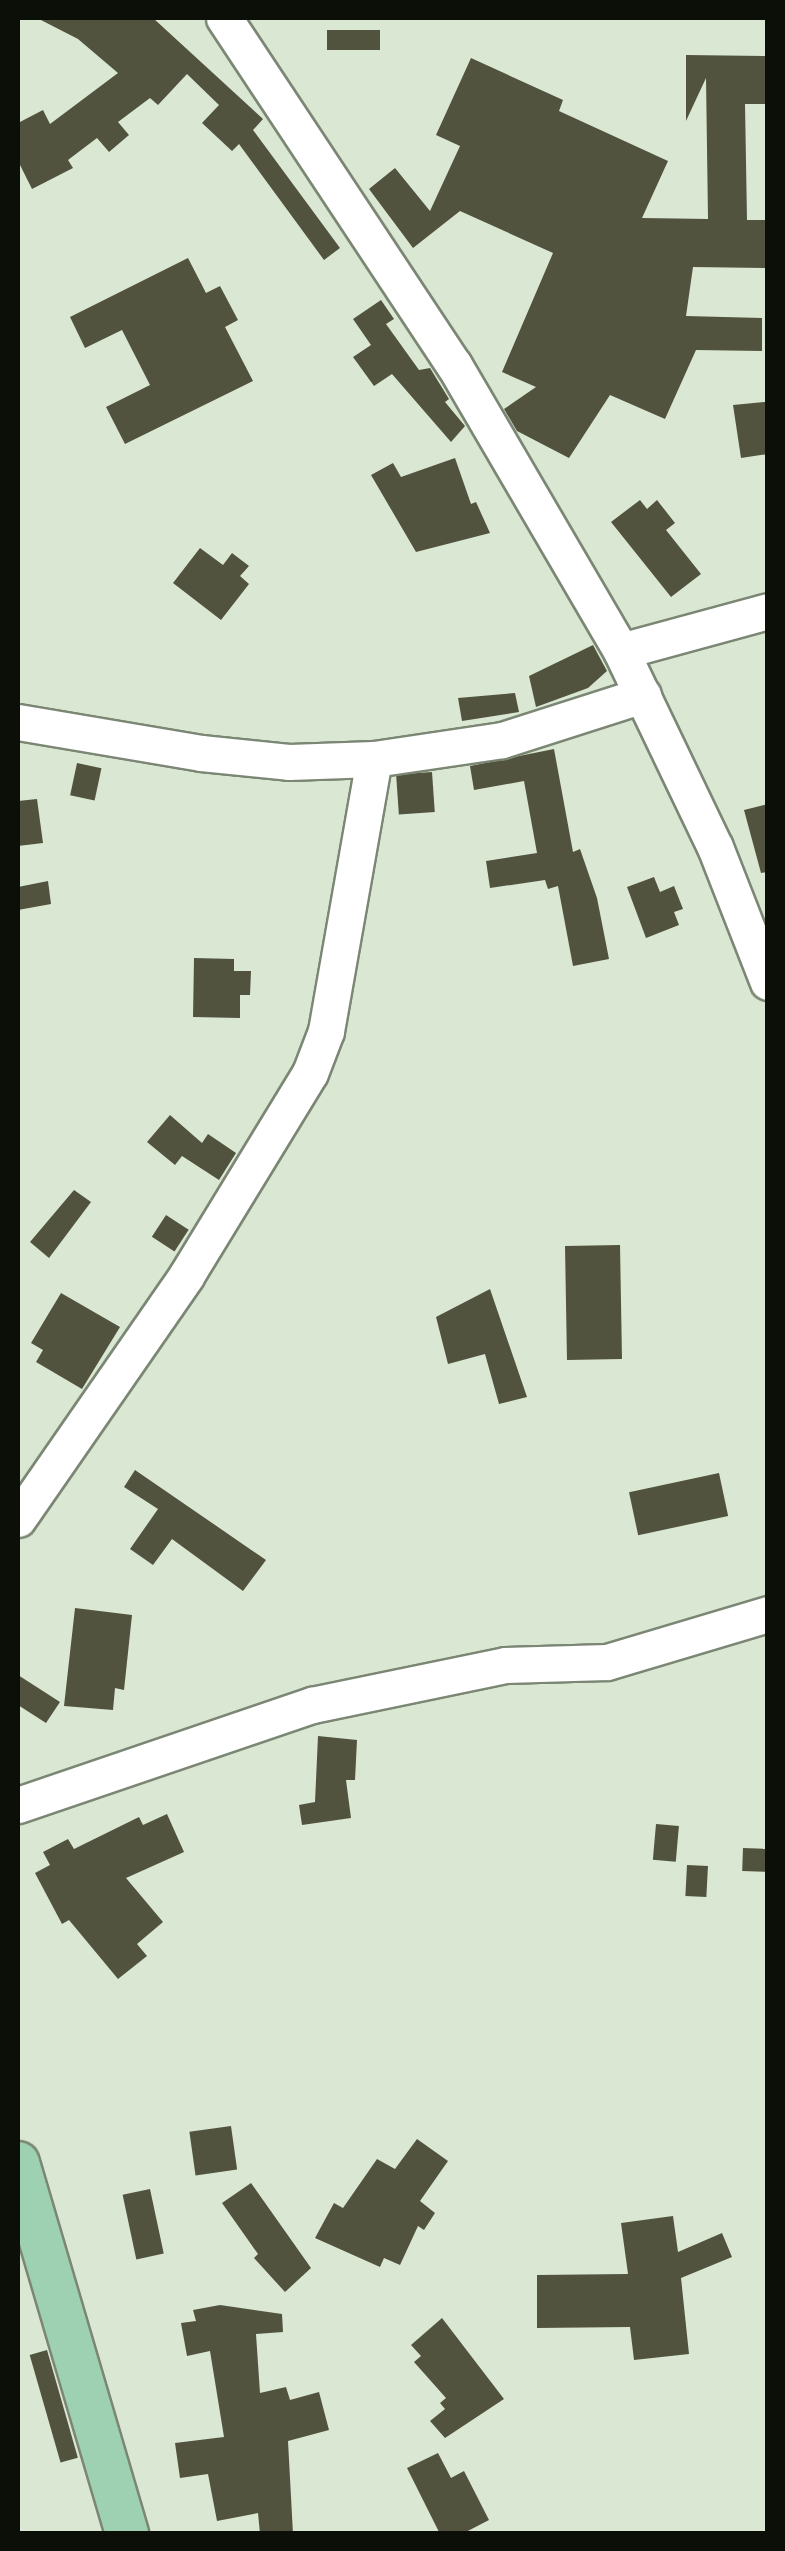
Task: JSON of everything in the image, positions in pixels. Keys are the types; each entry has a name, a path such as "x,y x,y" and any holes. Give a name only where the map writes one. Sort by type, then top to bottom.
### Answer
{"main road":[{"path":"18,2163 127,2534"}],"street":[{"path":"224,18 454,365 621,651 715,848 768,982"},
{"path":"621,651 768,611"},
{"path":"18,722 201,753 289,762 374,760 502,740 644,695"},
{"path":"18,1519 186,1276 310,1072 326,1032 374,760"},
{"path":"18,1805 312,1705 505,1665 606,1662 768,1614"}],"building":[{"path":"37,18 153,18 263,119 253,130 340,248 324,260 239,144 232,151 202,123 219,105 187,74 158,105 150,98 118,122 129,135 109,152 97,138 68,160 73,168 32,189 18,161 18,123 43,110 50,124 118,73 78,39"},
{"path":"327,30 380,30 380,50 327,50"},
{"path":"686,55 768,56 768,104 745,104 747,220 768,220 768,268 693,267 686,316 762,318 762,351 696,350 665,419 610,395 569,458 517,431 504,409 536,387 502,372 553,253 460,211 413,248 369,189 395,168 430,211 460,146 436,135 471,58 563,100 559,111 668,161 642,218 708,219 706,78 686,121"},
{"path":"188,258 206,293 220,286 238,320 225,327 253,381 125,444 106,407 150,385 122,330 85,348 70,317"},
{"path":"381,300 394,319 386,324 419,370 430,368 449,399 445,402 465,426 451,442 392,374 374,386 353,357 371,345 353,319"},
{"path":"765,402 768,454 741,458 733,405"},
{"path":"455,458 471,504 476,502 490,533 416,552 371,475 393,463 401,477"},
{"path":"640,500 647,509 657,500 675,523 666,530 701,574 671,597 611,522"},
{"path":"200,548 223,565 232,553 249,566 240,576 249,584 221,620 173,583"},
{"path":"593,645 607,671 588,688 536,707 529,676"},
{"path":"515,693 519,712 462,721 458,698"},
{"path":"554,749 573,852 580,849 597,898 609,959 573,966 558,886 548,889 545,880 490,888 486,861 537,853 524,781 474,790 470,766"},
{"path":"77,763 101,768 95,800 70,795"},
{"path":"432,772 435,812 399,814 396,775"},
{"path":"37,799 43,843 18,846 18,801"},
{"path":"768,804 768,872 761,873 744,810"},
{"path":"654,877 660,892 674,886 683,909 674,912 679,925 646,938 627,887"},
{"path":"48,881 51,904 18,910 18,887"},
{"path":"194,958 234,959 234,971 251,971 250,995 240,995 240,1018 193,1017"},
{"path":"170,1115 202,1143 208,1134 236,1153 219,1180 182,1156 175,1165 147,1142"},
{"path":"74,1190 91,1202 49,1258 30,1242"},
{"path":"166,1215 189,1230 174,1252 152,1237"},
{"path":"620,1245 622,1359 567,1360 565,1246"},
{"path":"490,1289 527,1397 499,1404 485,1354 448,1364 436,1317"},
{"path":"61,1293 120,1327 82,1389 36,1362 43,1350 31,1343"},
{"path":"135,1470 266,1560 243,1591 172,1539 153,1565 130,1549 158,1509 124,1487"},
{"path":"719,1473 728,1516 638,1535 629,1492"},
{"path":"75,1608 132,1615 124,1690 115,1688 113,1710 64,1706"},
{"path":"18,1675 60,1702 46,1723 18,1705"},
{"path":"318,1736 357,1740 355,1780 346,1780 351,1818 302,1825 299,1805 315,1802"},
{"path":"167,1814 184,1852 126,1878 163,1922 137,1944 147,1956 118,1979 69,1920 62,1924 35,1873 50,1865 43,1852 68,1839 74,1849 139,1817 143,1825"},
{"path":"656,1824 679,1826 676,1862 653,1860"},
{"path":"743,1848 768,1849 767,1872 742,1871"},
{"path":"687,1865 708,1866 706,1897 685,1896"},
{"path":"231,2126 237,2170 196,2175 189,2132"},
{"path":"417,2139 448,2161 420,2201 435,2213 424,2230 418,2226 400,2265 384,2258 380,2267 315,2238 334,2203 343,2208 377,2159 395,2169"},
{"path":"251,2183 311,2268 285,2292 254,2258 258,2254 222,2203"},
{"path":"150,2189 164,2254 136,2259 123,2195"},
{"path":"673,2216 678,2252 722,2233 732,2257 681,2278 689,2354 634,2360 630,2327 537,2328 537,2275 628,2274 621,2223"},
{"path":"220,2305 282,2314 283,2332 256,2334 260,2393 286,2387 290,2400 319,2392 329,2430 288,2441 293,2534 260,2534 258,2513 217,2521 208,2474 180,2478 175,2443 224,2437 210,2351 187,2356 181,2323 196,2321 193,2310"},
{"path":"442,2318 504,2399 445,2438 430,2421 445,2409 440,2403 446,2398 414,2362 421,2356 411,2345"},
{"path":"47,2350 78,2458 61,2463 30,2355"},
{"path":"438,2453 451,2478 464,2471 489,2520 462,2534 440,2534 407,2468"}]}
